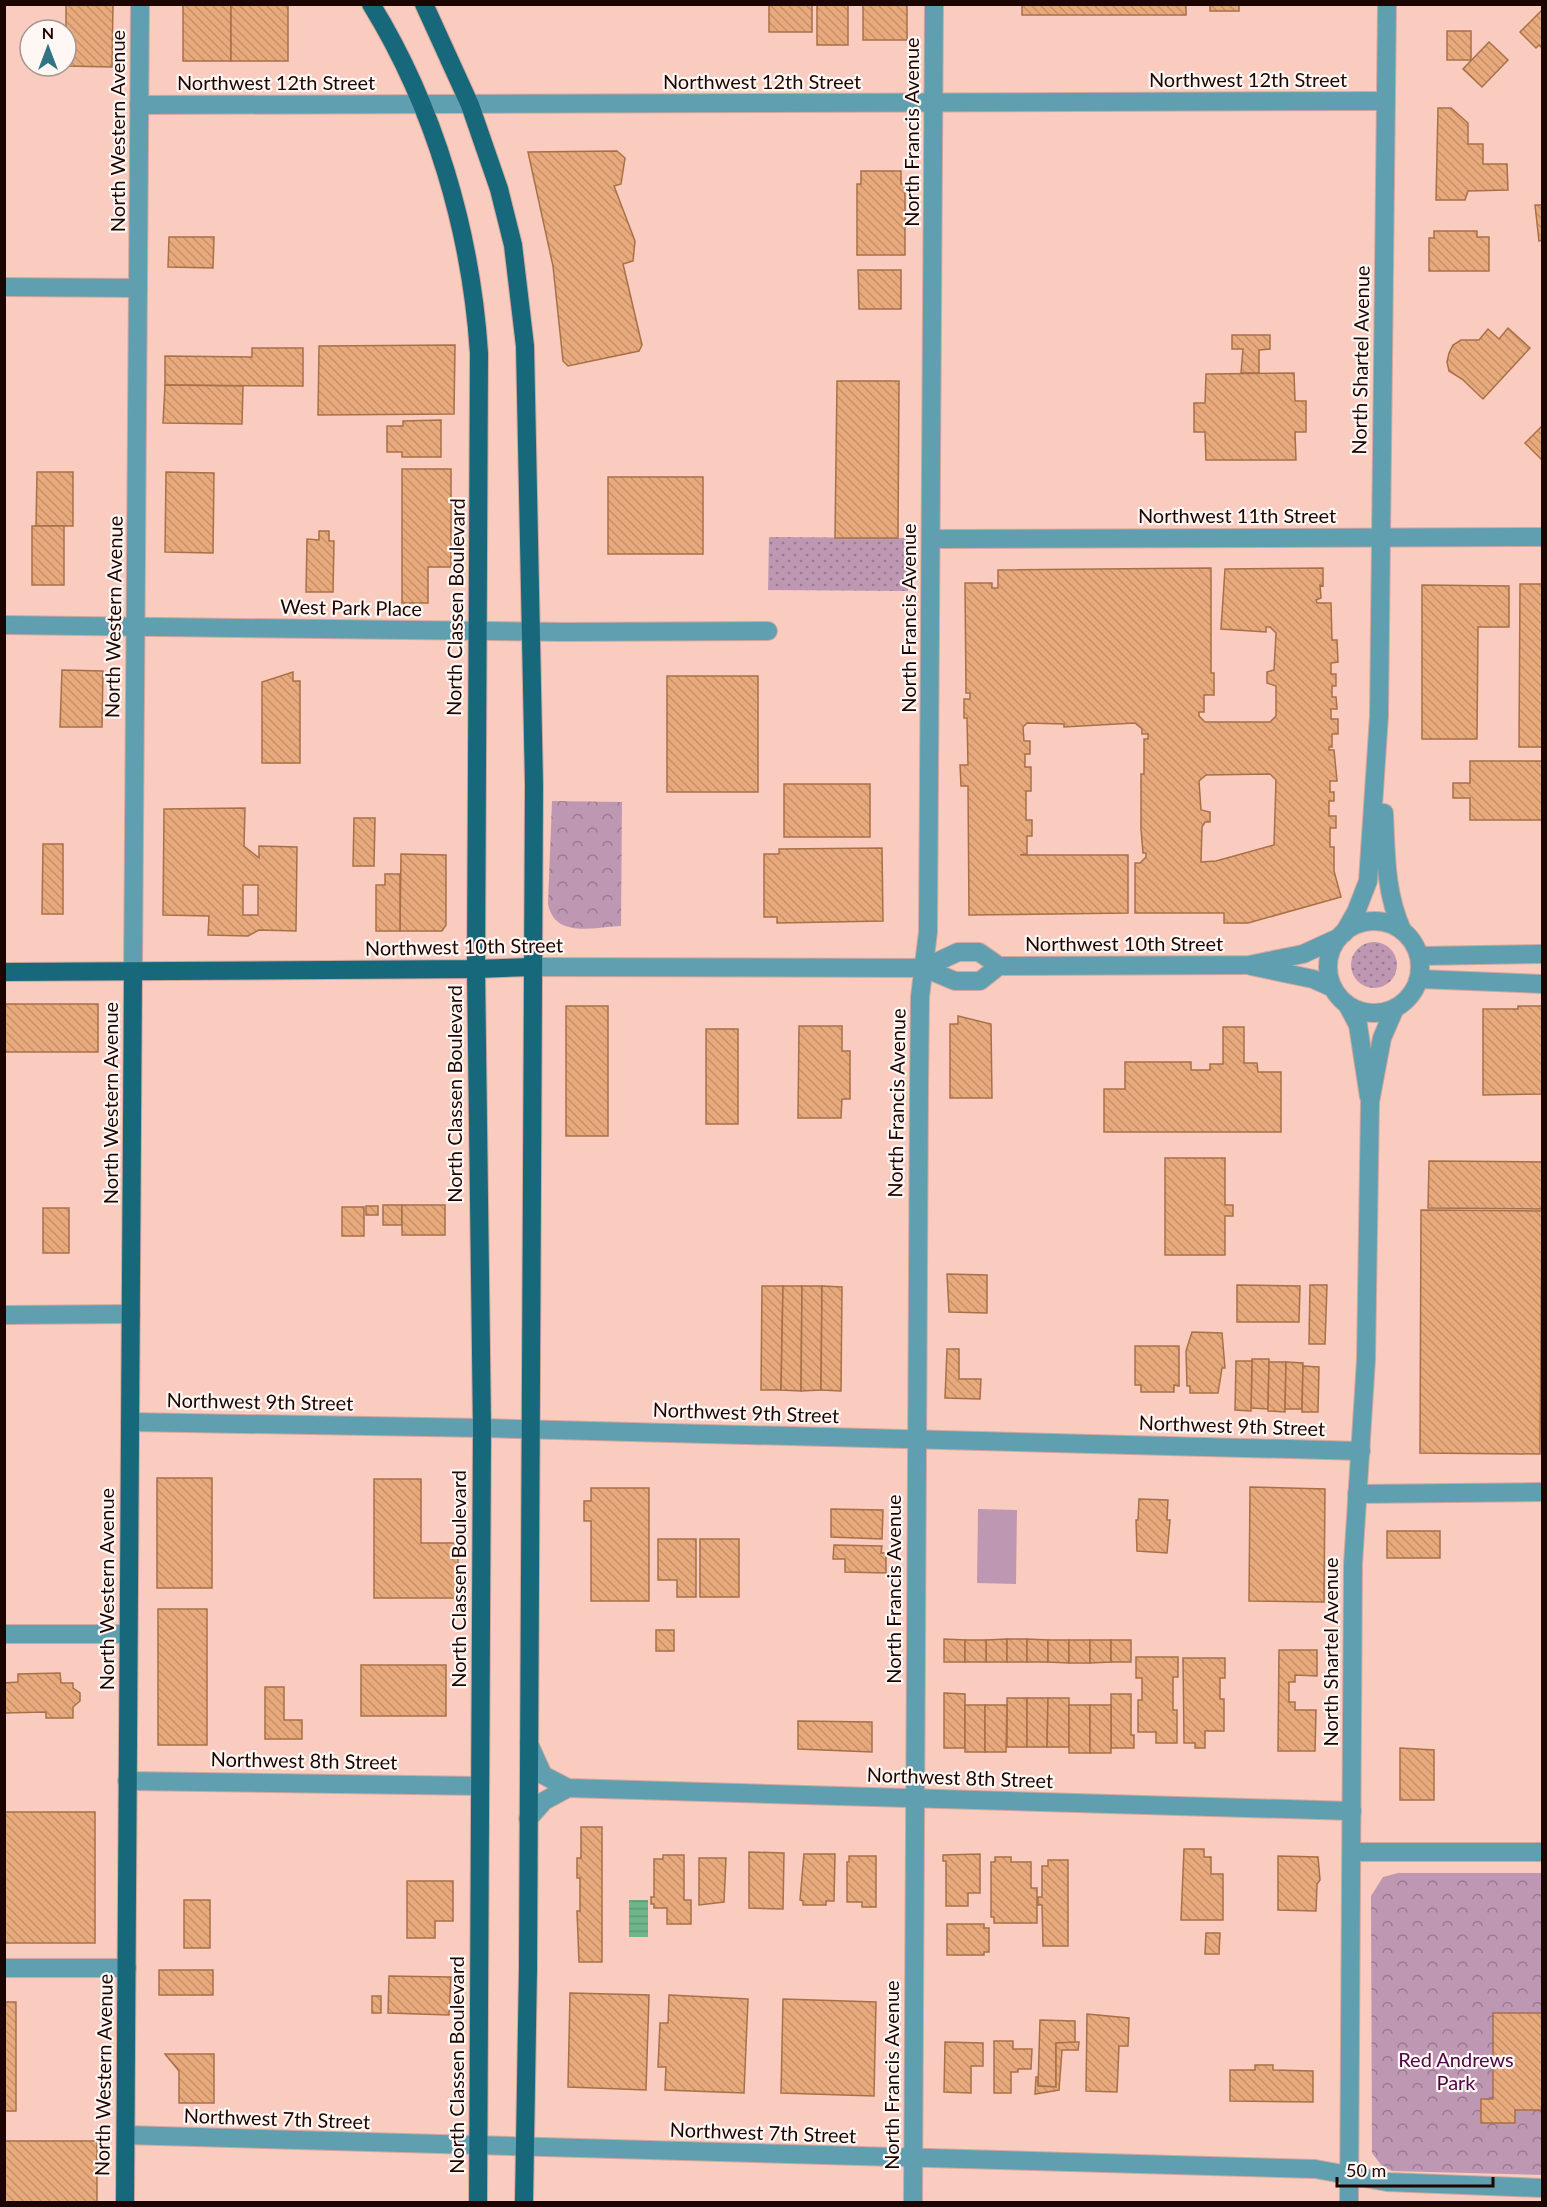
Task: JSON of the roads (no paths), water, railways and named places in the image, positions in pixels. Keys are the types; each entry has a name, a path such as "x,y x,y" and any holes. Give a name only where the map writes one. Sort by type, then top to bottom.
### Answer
{"main road":[{"name":"North Classen Boulevard","path":"371,4 405,66 420,105 460,222 476,310 479,429 476,969 482,1428 478,2202"},
{"path":"424,4 470,105 499,189 513,245 527,388 534,784 524,2202"},
{"name":"Northwest 10th Street","path":"4,972 531,967"},
{"name":"North Western Avenue","path":"125,2202 133,972"}],"street":[{"name":"North Western Avenue","path":"133,972 140,4"},
{"name":"North Francis Avenue","path":"913,2202 915,1439 920,997 928,932 934,4"},
{"name":"North Shartel Avenue","path":"1341,936 1356,912 1368,881 1379,716 1387,4"},
{"name":"Northwest 12th Street","path":"139,105 1385,101"},
{"path":"4,287 138,288"},
{"name":"Northwest 11th Street","path":"931,539 1542,537"},
{"name":"West Park Place","path":"4,625 530,632 768,631"},
{"name":"North Shartel Avenue","path":"1379,716 1387,881 1392,908 1402,930"},
{"path":"1374,921 1390,924 1402,930 1414,944 1419,956 1419,979 1410,996 1395,1008 1368,1013 1348,1005 1332,988 1328,962 1341,936 1357,924 1374,921"},
{"name":"Northwest 10th Street","path":"924,968 957,952 979,952 999,966 1249,965 1304,954 1341,936"},
{"path":"1419,956 1542,954"},
{"name":"Northwest 10th Street","path":"1249,965 1313,979 1332,988"},
{"name":"Northwest 10th Street","path":"531,967 924,968 955,981 980,981 999,966"},
{"path":"1419,979 1542,984"},
{"name":"North Shartel Avenue","path":"1348,1005 1358,1025 1370,1102"},
{"name":"North Shartel Avenue","path":"1349,2202 1353,1564 1366,1360 1370,1102 1382,1038 1395,1008"},
{"path":"4,1315 131,1314"},
{"name":"Northwest 9th Street","path":"130,1422 530,1429 1361,1451"},
{"path":"1357,1494 1542,1492"},
{"path":"4,1634 128,1634"},
{"name":"Northwest 8th Street","path":"528,1743 543,1775 568,1788 1352,1811"},
{"name":"Northwest 8th Street","path":"128,1781 480,1786"},
{"path":"528,1819 544,1801 568,1788"},
{"path":"1352,1852 1542,1852"},
{"path":"4,1968 127,1968"},
{"name":"Northwest 7th Street","path":"126,2135 1315,2169 1388,2182 1542,2188"}],"park label":[{"name":"Red Andrews Park","path":"1456,2070"}]}
